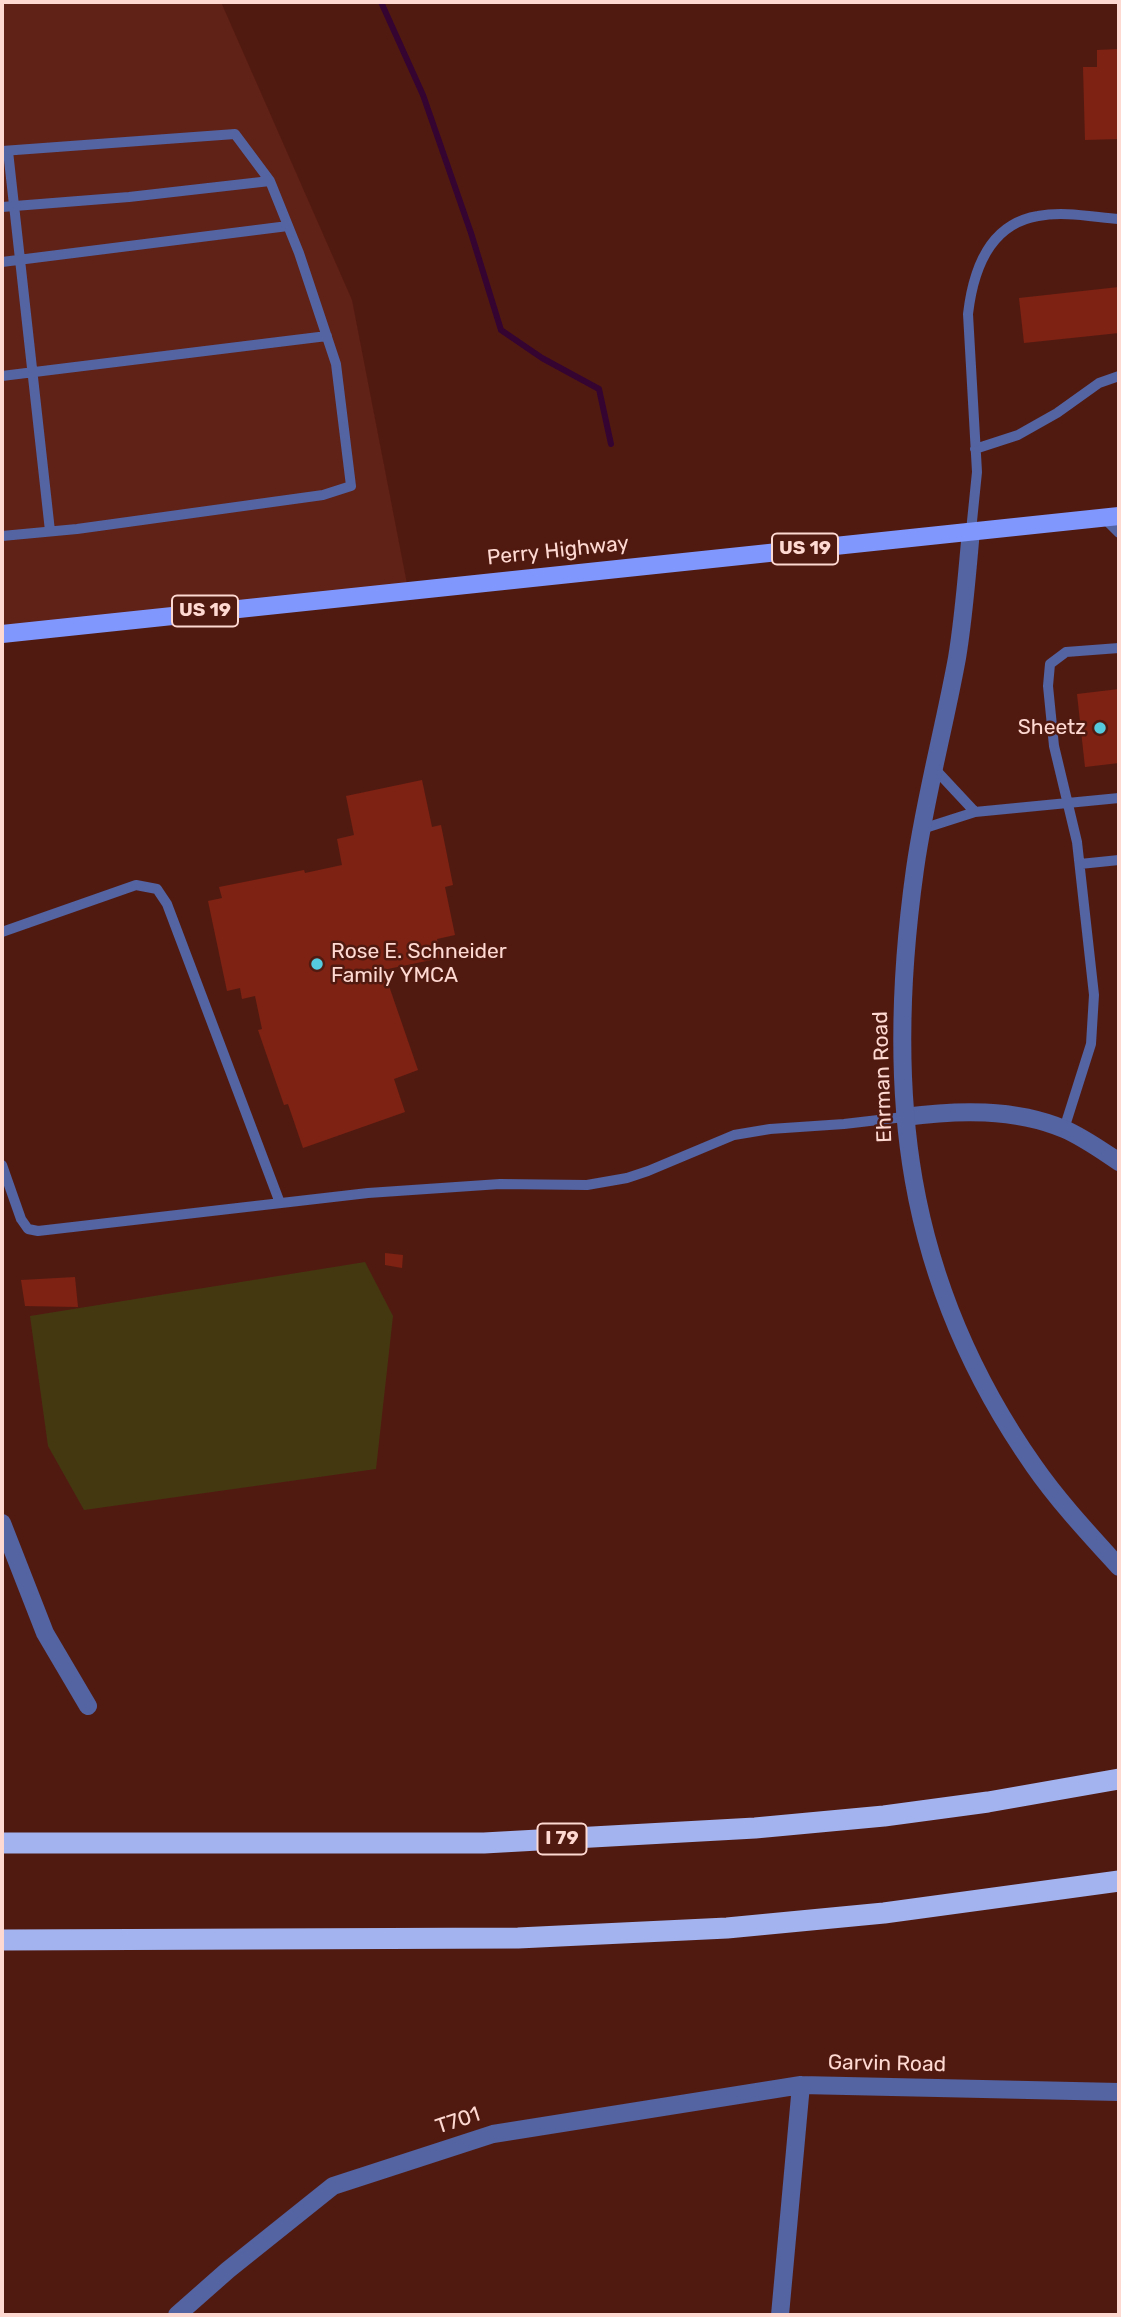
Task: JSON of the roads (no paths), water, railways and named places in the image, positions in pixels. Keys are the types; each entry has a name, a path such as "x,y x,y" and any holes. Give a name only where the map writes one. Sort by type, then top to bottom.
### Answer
{"highway":[{"name":"I 79","path":"2,1843 484,1843 755,1828 949,1807 1119,1779"},
{"path":"2,1940 518,1938 727,1928 884,1913 1119,1881"}],"main road":[{"name":"Perry Highway","path":"2,634 1112,517"}],"street":[{"name":"Ehrman Road","path":"971,531 960,640 933,766 910,912 901,1042 904,1116 911,1168 924,1232 943,1293 999,1412 1034,1467 1119,1567"},
{"path":"904,1116 952,1111 1026,1117 1064,1129 1119,1162"},
{"path":"2,1522 46,1633 88,1706"},
{"name":"Garvin Road","path":"780,2315 801,2085 1119,2091"},
{"name":"T701","path":"177,2315 228,2270 333,2186 493,2134 801,2085"}],"lane":[{"path":"2,536 50,531 323,495 351,486 336,364 327,336 271,181 235,134 5,151 15,206 50,531"},
{"path":"2,207 271,181"},
{"path":"971,531 977,487 968,314 971,288 978,265 990,244 1020,220 1039,215 1061,214 1119,219"},
{"path":"2,262 288,226"},
{"path":"2,376 327,336"},
{"path":"975,449 1018,435 1057,413 1099,383 1119,376"},
{"path":"1112,517 1119,533"},
{"path":"1064,1129 1091,1044 1094,995 1077,842 1054,746 1048,687 1050,664 1066,652 1119,648"},
{"path":"933,766 975,812"},
{"path":"922,829 975,812 1119,798"},
{"path":"1080,864 1119,860"},
{"path":"2,932 136,885 157,889 167,904 280,1203"},
{"path":"2,1165 22,1219 28,1229 38,1231 368,1193 500,1184 587,1185 627,1178 648,1171 734,1135 904,1116"}],"waterway":[{"path":"381,2 423,95 501,330 542,358 599,389 611,444"}],"place":[{"name":"Sheetz","path":"1100,728"},
{"name":"Rose E. Schneider Family YMCA","path":"317,964"}]}
